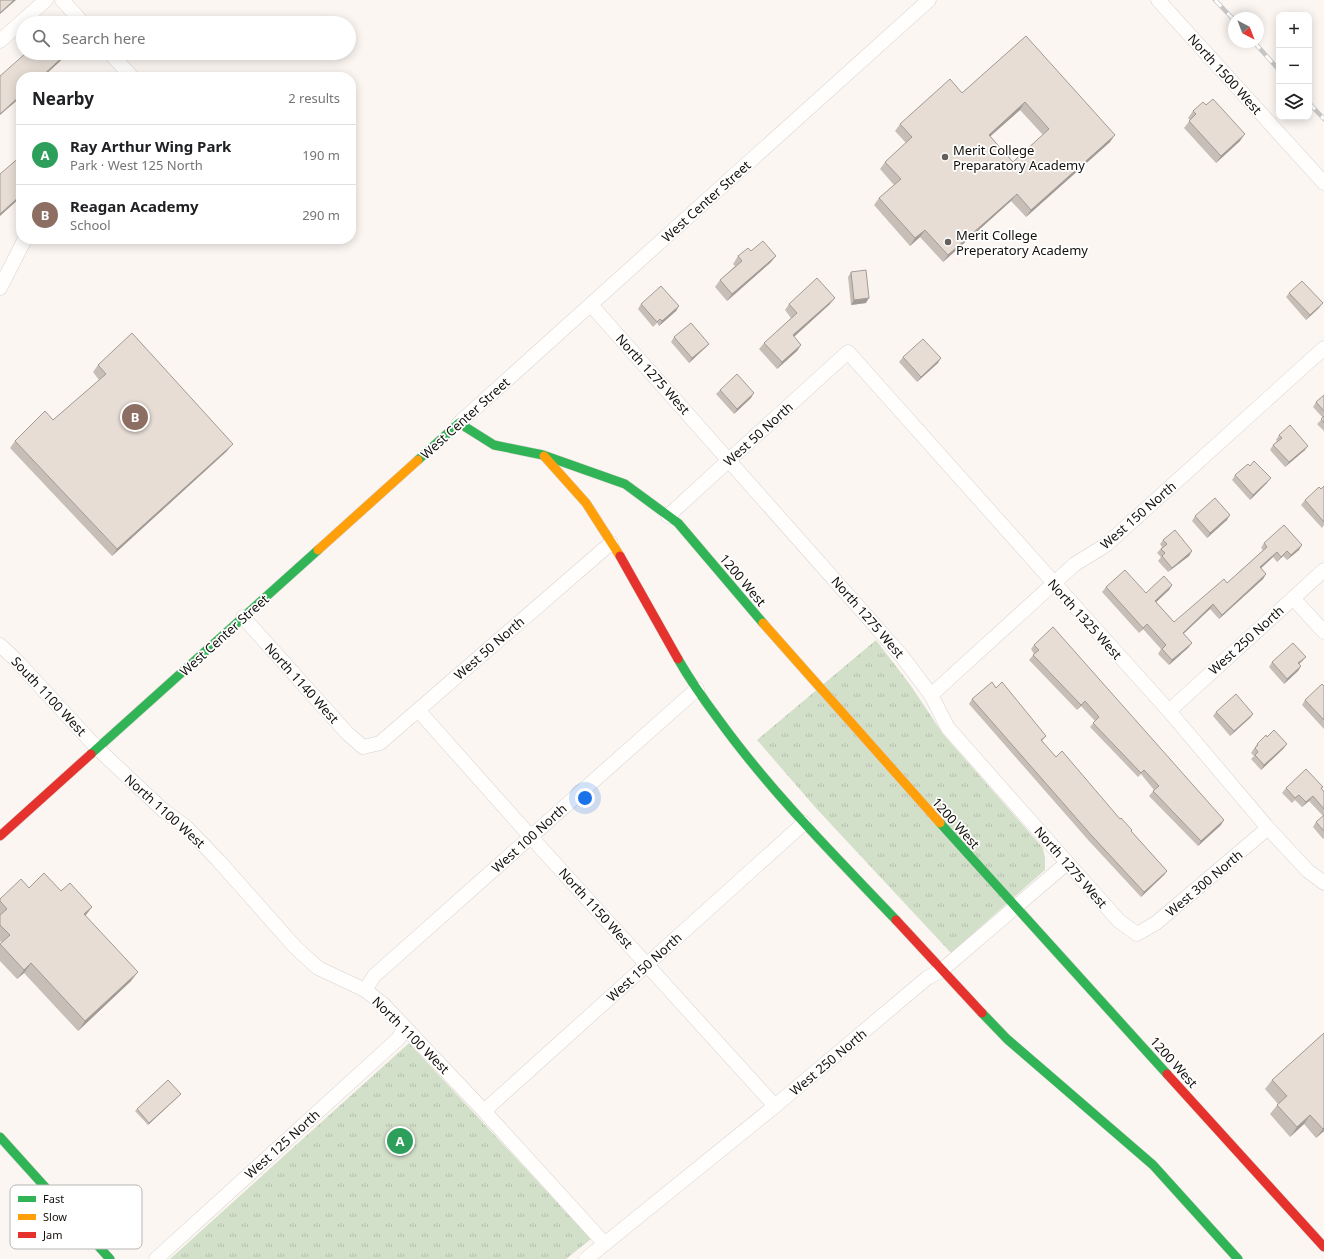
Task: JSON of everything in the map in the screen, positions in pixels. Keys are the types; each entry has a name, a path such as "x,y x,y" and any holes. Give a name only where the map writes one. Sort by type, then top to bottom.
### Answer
{"street":[{"path":"28,16 46,0"},
{"path":"62,0 77,16"},
{"name":"West Center Street","path":"0,836 930,0"},
{"name":"North 1500 West","path":"1158,0 1324,183"},
{"path":"0,41 16,27"},
{"path":"116,60 127,72"},
{"path":"0,288 22,244"},
{"name":"North 1275 West","path":"591,305 901,655 931,695 948,728 1119,921 1137,934"},
{"name":"West 150 North","path":"931,695 1075,564 1106,545 1324,348"},
{"name":"West 50 North","path":"668,516 848,352"},
{"name":"North 1325 West","path":"848,352 1169,710 1268,828 1308,871 1324,883"},
{"name":"1200 West","path":"459,423 494,445 543,456 625,484 678,524 776,639 969,856 1016,906 1081,980 1324,1248"},
{"path":"543,456 586,503 628,569 690,680 743,753 804,824 1007,1039 1153,1164 1238,1259"},
{"name":"West 50 North","path":"363,747 380,744 611,543"},
{"name":"West 250 North","path":"1169,710 1324,570"},
{"path":"1293,598 1324,632"},
{"name":"North 1140 West","path":"243,617 347,733 363,747"},
{"name":"South 1100 West","path":"0,646 15,659 97,748"},
{"name":"West 100 North","path":"365,990 374,976 697,689"},
{"name":"North 1150 West","path":"418,710 775,1106"},
{"name":"North 1100 West","path":"97,748 163,810 186,827 218,860 294,947 318,968 365,990 383,1004 484,1111 605,1244"},
{"name":"West 150 North","path":"484,1111 804,824"},
{"name":"West 300 North","path":"1137,934 1156,923 1268,828"},
{"name":"West 250 North","path":"586,1259 775,1106 927,978 942,970 1067,863"},
{"name":"West 125 North","path":"156,1259 398,1039 405,1027"},
{"path":"0,1137 43,1185"},
{"path":"101,1249 110,1259"}],"green space":[{"path":"876,640 911,686 943,734 1043,848 1045,870 951,953 815,807 757,740"},
{"path":"409,1043 591,1239 566,1259 170,1259"}],"building":[{"path":"0,0 14,0 0,13"},
{"name":"Merit College Preparatory Academy","path":"1026,36 1115,135 1031,210 1017,194 948,255 925,230 915,238 879,198 901,179 885,162 912,137 900,124 950,79 962,93","holes":["1025,102 1049,129 1013,162 989,135"]},
{"path":"18,60 59,60 46,72 16,72 16,100 0,114 0,76"},
{"path":"1213,99 1245,134 1221,156 1189,121 1196,114 1193,111 1203,102 1206,105"},
{"path":"16,160 16,200 0,214 0,174"},
{"path":"763,241 776,256 732,294 720,280 742,261 738,256 748,248 751,251"},
{"path":"866,270 869,298 854,300 851,272"},
{"path":"817,278 835,298 793,335 801,345 782,362 764,343 797,313 789,304"},
{"path":"1302,281 1323,303 1310,315 1289,293"},
{"path":"661,286 679,306 662,321 660,319 657,322 641,304"},
{"path":"691,323 709,344 692,358 674,337"},
{"path":"132,333 233,444 117,549 15,441 45,411 53,420 106,374 98,365"},
{"path":"923,339 941,358 921,377 903,357"},
{"path":"737,374 754,393 737,409 720,390"},
{"path":"1324,395 1324,411 1316,402"},
{"path":"1324,416 1324,423 1321,419"},
{"path":"1290,425 1308,446 1289,462 1273,445 1282,438 1279,435"},
{"path":"1254,461 1271,478 1253,495 1235,475 1248,464 1250,466"},
{"path":"1324,486 1324,522 1305,500 1319,487 1321,489"},
{"path":"1215,498 1230,515 1210,533 1195,516"},
{"path":"1284,525 1302,545 1291,555 1287,551 1281,557 1277,552 1260,567 1266,574 1222,615 1213,604 1183,633 1192,643 1172,660 1162,649 1166,645 1147,624 1143,628 1106,587 1125,570 1146,593 1164,576 1172,585 1155,601 1174,622 1224,579 1227,583 1267,547 1264,543"},
{"path":"1175,530 1192,551 1172,568 1162,556 1165,553 1161,549 1167,544 1163,540"},
{"path":"1053,627 1224,820 1201,841 1153,791 1159,786 1144,770 1141,773 1093,723 1099,717 1085,701 1081,705 1033,655 1039,650 1034,645"},
{"path":"1293,643 1306,657 1298,663 1301,666 1287,679 1272,662"},
{"path":"992,682 996,688 1002,682 1046,736 1041,740 1056,757 1062,751 1167,871 1144,892 1092,836 972,699"},
{"path":"1322,684 1324,686 1324,720 1305,700"},
{"path":"1236,694 1253,714 1234,731 1216,712"},
{"path":"1274,730 1287,744 1264,765 1255,755 1258,752 1255,748 1266,735 1267,737"},
{"path":"1306,769 1323,787 1321,788 1324,792 1324,809 1313,796 1306,802 1299,795 1295,798 1286,788"},
{"path":"1324,815 1324,831 1316,822"},
{"path":"44,873 61,891 70,883 92,907 84,914 138,972 85,1021 31,963 24,970 0,944 10,935 0,925 0,915 7,909 0,899 21,879 29,888"},
{"path":"1324,1033 1324,1128 1323,1129 1310,1115 1297,1127 1277,1105 1287,1096 1272,1080"},
{"path":"168,1080 181,1094 149,1123 137,1109"}],"railway":[{"path":"1215,0 1228,14"},
{"path":"1259,48 1276,67"},
{"path":"1312,106 1324,119"}],"traffic: fast":[{"path":"418,460 459,423 494,445 543,455 625,484 678,523 763,623"},
{"path":"91,754 318,550"},
{"path":"678,659 708,705 760,773 827,848 896,920"},
{"path":"940,823 1167,1074"},
{"path":"982,1013 1007,1039 1153,1165 1238,1259"},
{"path":"0,1137 43,1185"},
{"path":"101,1249 110,1259"}],"traffic: slow":[{"path":"544,456 586,503 620,556"},
{"path":"318,550 418,460"},
{"path":"763,623 940,823"}],"traffic: jam":[{"path":"620,556 678,659"},
{"path":"0,836 91,754"},
{"path":"896,920 982,1013"},
{"path":"1167,1074 1324,1247"}],"place":[{"name":"Merit College Preparatory Academy","path":"945,157"},
{"name":"Merit College Preperatory Academy","path":"948,242"},
{"name":"Reagan Academy","path":"135,417"},
{"name":"Ray Arthur Wing Park","path":"400,1141"}]}
